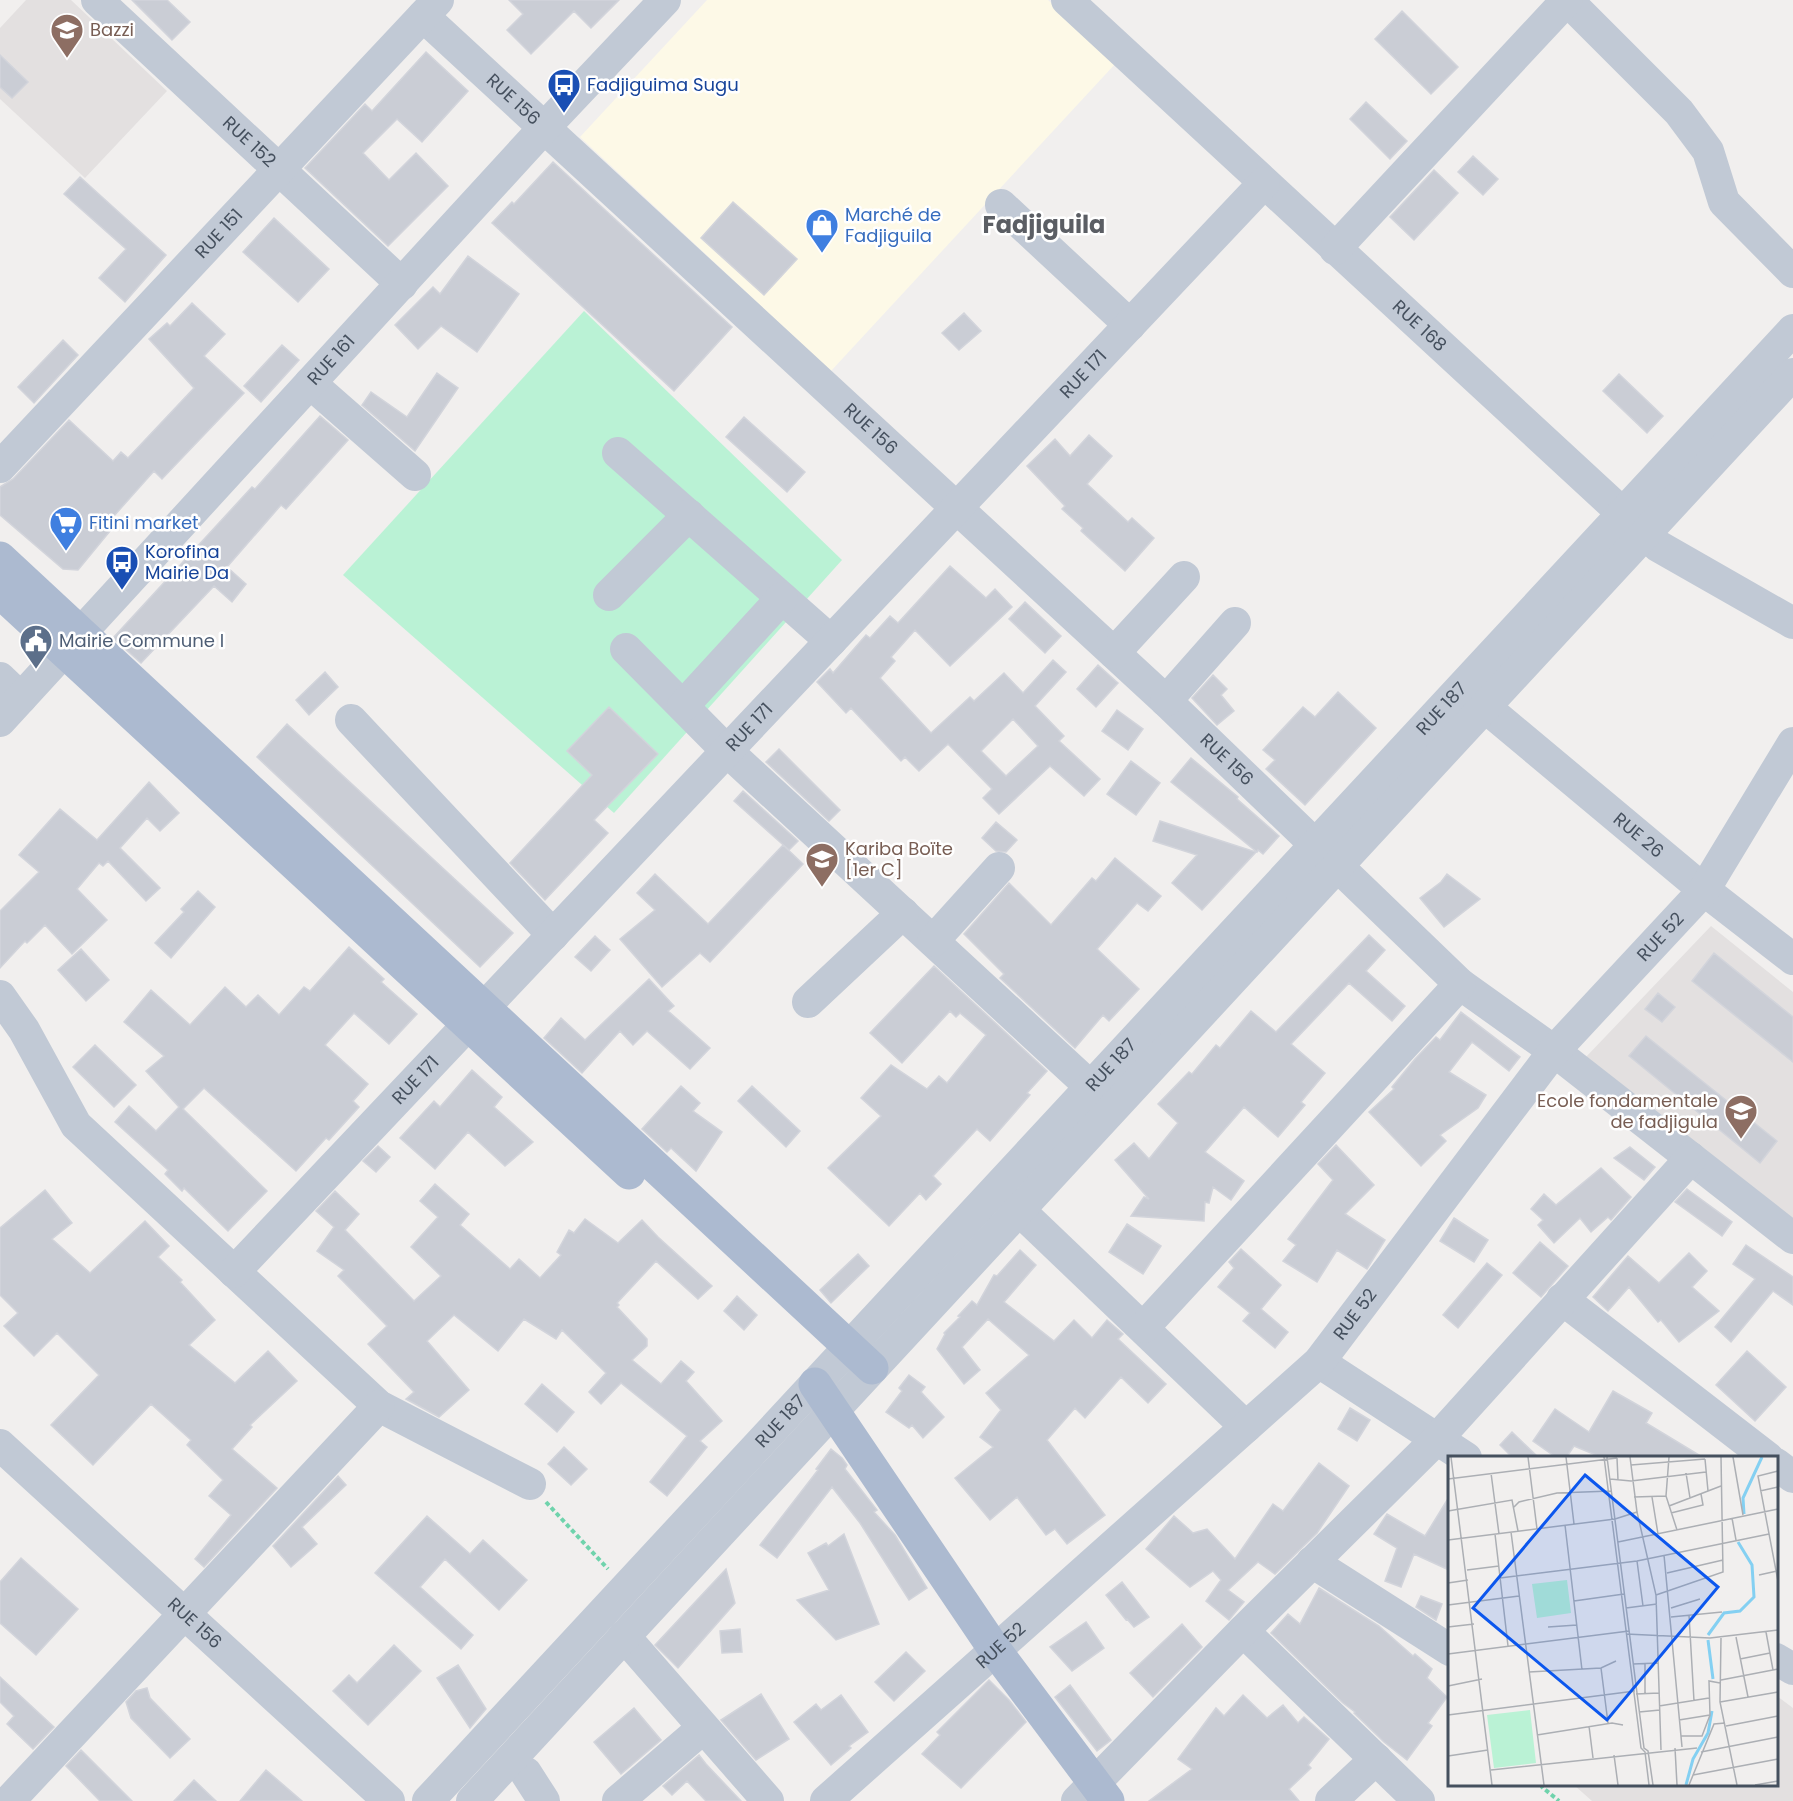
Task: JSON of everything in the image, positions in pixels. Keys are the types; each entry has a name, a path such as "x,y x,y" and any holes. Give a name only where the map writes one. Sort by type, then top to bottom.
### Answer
{"main road":[{"path":"0,558 72,642 476,1016 846,1369 833,1411 1093,1796"},
{"path":"0,592 72,642"}],"street":[{"name":"RUE 152","path":"97,0 402,284"},
{"name":"RUE 161","path":"0,721 10,688 72,642 665,0"},
{"name":"RUE 168","path":"1067,0 1658,546 1793,623"},
{"path":"1335,249 1567,0 1679,112 1708,151 1724,202 1793,272"},
{"name":"RUE 151","path":"0,467 430,8"},
{"name":"RUE 156","path":"430,8 544,129 1166,701 1460,984 1554,1051 1793,1238"},
{"name":"RUE 171","path":"234,1272 1264,183"},
{"path":"1001,205 1130,325"},
{"name":"RUE 187","path":"428,1801 625,1588 846,1369 1019,1210 1485,707 1793,330"},
{"name":"RUE 187","path":"846,1369 1091,1086 1316,843 1633,524 1793,374"},
{"path":"310,383 415,475"},
{"path":"618,453 831,641"},
{"path":"609,595 688,515"},
{"path":"1114,653 1184,577"},
{"path":"683,706 782,598"},
{"path":"1166,701 1235,623"},
{"path":"626,649 727,751 1114,1107"},
{"name":"RUE 26","path":"1485,707 1704,890 1793,959"},
{"path":"351,720 553,935"},
{"name":"RUE 52","path":"826,1801 1319,1362 1554,1051 1704,890 1793,743"},
{"path":"933,941 999,867"},
{"path":"808,1002 903,913"},
{"path":"1144,1327 1460,984"},
{"path":"0,996 24,1030 76,1125 379,1406 530,1484"},
{"path":"1093,1796 1243,1631 1437,1439 1691,1158"},
{"path":"1019,1210 1144,1327 1246,1427"},
{"path":"1562,1299 1765,1456"},
{"path":"1319,1362 1463,1456"},
{"path":"9,1801 379,1406"},
{"name":"RUE 187","path":"472,1801 833,1411"},
{"name":"RUE 156","path":"0,1445 388,1801"},
{"path":"1778,1466 1793,1477"},
{"path":"1312,1562 1448,1649"},
{"path":"1243,1631 1419,1801"},
{"path":"624,1636 768,1801"},
{"path":"1778,1660 1793,1669"},
{"path":"618,1801 703,1728"},
{"path":"1331,1801 1376,1759"},
{"path":"526,1773 544,1801"}],"path":[{"path":"530,1484 625,1588"},
{"path":"1543,1786 1559,1801"}],"shaded area":[{"name":"Bazzi","path":"26,0 71,0 167,91 85,178 0,99 0,28"},
{"name":"Marché de Fadjiguila","path":"707,0 1048,0 1116,63 831,371 580,137"},
{"name":"Ecole fondamentale de fadjigula","path":"1711,926 1793,992 1793,1221 1585,1058"},
{"path":"1778,1697 1793,1708 1793,1801 1592,1801 1575,1786 1778,1786"}],"green space":[{"path":"584,311 842,560 614,813 343,575"}],"building":[{"path":"132,0 167,0 190,22 172,40"},
{"path":"509,0 619,0 591,28 574,11 531,54 507,30 523,14"},
{"path":"1402,11 1458,67 1431,94 1375,39"},
{"path":"426,52 468,91 422,142 397,119 363,153 389,180 416,153 448,186 388,246 305,168 365,104 372,111"},
{"path":"0,55 28,82 12,98 0,87"},
{"path":"1366,102 1407,141 1390,159 1350,119"},
{"path":"1473,156 1498,179 1483,195 1458,172"},
{"path":"553,162 732,327 674,391 492,223 512,202 514,204"},
{"path":"1434,170 1458,193 1414,240 1390,217"},
{"path":"80,177 166,255 125,302 99,278 126,249 64,194"},
{"path":"733,202 797,259 764,295 701,238"},
{"path":"274,218 329,269 298,302 243,252"},
{"path":"468,256 519,294 477,352 441,326 418,349 395,325 433,287 440,294"},
{"path":"192,303 225,334 204,356 244,393 162,479 154,471 105,526 110,531 78,570 63,569 0,515 0,487 13,479 69,420 113,461 121,452 128,458 194,388 149,339 167,323 170,326"},
{"path":"964,313 981,331 959,350 942,333"},
{"path":"63,340 78,355 34,403 18,387"},
{"path":"282,345 299,360 261,402 244,386"},
{"path":"437,373 458,388 415,451 362,405 371,392 407,417"},
{"path":"1619,374 1663,416 1647,433 1603,391"},
{"path":"320,416 348,440 286,509 281,505 227,567 246,584 232,602 214,586 141,663 113,638 252,487 255,489"},
{"path":"744,417 805,472 787,492 726,437"},
{"path":"1089,435 1112,456 1087,484 1128,522 1132,518 1154,538 1125,571 1081,531 1083,528 1062,509 1065,506 1027,466 1055,439 1070,456"},
{"path":"950,566 986,598 995,589 1012,607 950,666 915,630 891,657 895,661 880,678 931,733 970,697 974,701 1004,673 1023,693 1053,660 1066,672 1035,706 1064,736 1059,741 1100,779 1084,796 1050,766 999,814 983,798 992,789 948,744 919,771 905,757 901,761 851,708 846,713 817,682 830,669 833,673 866,635 870,638 890,616 898,623","holes":["1013,719 1038,746 1006,776 981,751"]},
{"path":"1025,602 1061,636 1045,653 1009,619"},
{"path":"1098,665 1118,683 1096,707 1077,689"},
{"path":"325,672 338,687 309,715 296,700"},
{"path":"1213,675 1227,689 1221,695 1234,711 1217,725 1192,698"},
{"path":"1338,692 1376,728 1305,805 1266,769 1275,760 1263,750 1303,707 1315,717"},
{"path":"609,707 658,754 594,820 608,833 545,900 510,863 592,775 567,751"},
{"path":"1117,710 1143,729 1128,750 1102,731"},
{"path":"287,724 513,933 480,967 257,757"},
{"path":"779,749 840,810 829,821 766,762"},
{"path":"1191,758 1238,797 1237,799 1279,836 1263,854 1258,850 1257,852 1171,782"},
{"path":"1131,761 1160,783 1136,815 1107,794"},
{"path":"149,782 179,813 160,831 147,818 120,848 160,888 146,901 108,861 103,866 99,863 77,889 107,920 72,954 45,925 27,943 25,941 0,968 0,911 39,872 19,855 60,809 97,840"},
{"path":"743,791 798,841 789,850 734,801"},
{"path":"1160,821 1256,852 1202,910 1172,883 1197,855 1153,841"},
{"path":"996,822 1017,840 1006,852 996,851 982,838"},
{"path":"783,845 803,864 710,962 700,953 662,987 620,939 655,910 637,893 655,874 708,924"},
{"path":"1115,858 1161,896 1148,911 1137,903 1097,949 1139,989 1109,1021 1103,1015 1075,1048 1000,978 1004,974 964,934 1009,883 1051,925 1092,878 1096,881"},
{"path":"1447,874 1480,899 1444,927 1420,898 1441,882"},
{"path":"198,891 215,907 171,958 155,943 184,912 181,909"},
{"path":"1369,935 1385,950 1366,971 1405,1006 1392,1021 1349,983 1291,1044 1325,1073 1301,1102 1305,1105 1278,1137 1244,1107 1205,1152 1244,1181 1231,1200 1213,1187 1209,1203 1205,1202 1204,1221 1131,1216 1144,1197 1149,1199 1115,1160 1134,1143 1149,1159 1178,1123 1158,1104 1189,1072 1192,1074 1216,1045 1220,1048 1251,1011 1276,1032"},
{"path":"595,936 610,950 591,971 575,957"},
{"path":"349,947 384,979 381,982 417,1014 389,1044 354,1013 325,1045 368,1084 353,1101 359,1107 329,1140 326,1138 296,1171 204,1088 183,1109 267,1191 228,1231 184,1188 182,1191 165,1174 168,1170 115,1122 129,1106 156,1131 179,1107 146,1071 164,1056 124,1022 151,990 190,1025 225,987 246,1007 258,995 279,1015 304,987 310,991"},
{"path":"81,949 109,980 86,1001 58,970"},
{"path":"1714,953 1793,1017 1793,1062 1692,981"},
{"path":"934,966 1047,1071 1027,1093 1030,1095 990,1141 977,1129 933,1176 941,1184 926,1200 920,1193 889,1226 828,1168 881,1116 861,1098 891,1065 927,1089 939,1076 947,1083 986,1035 960,1013 956,1017 950,1011 902,1063 870,1033"},
{"path":"649,979 674,1006 668,1011 710,1048 690,1069 647,1031 633,1045 620,1031 582,1073 544,1038 561,1018 585,1040"},
{"path":"1658,993 1675,1007 1662,1022 1645,1009"},
{"path":"1461,1012 1520,1057 1509,1071 1472,1042 1449,1072 1486,1095 1478,1108 1440,1135 1446,1141 1421,1166 1369,1112 1394,1089 1392,1087 1436,1037 1440,1040"},
{"path":"1646,1036 1777,1141 1760,1163 1629,1056"},
{"path":"95,1045 136,1085 114,1107 73,1067"},
{"path":"472,1070 502,1097 494,1107 533,1142 505,1166 468,1132 435,1169 400,1138 434,1101 440,1107"},
{"path":"681,1086 700,1103 693,1111 722,1132 696,1171 671,1148 667,1152 642,1129"},
{"path":"752,1086 800,1131 786,1147 738,1101"},
{"path":"1336,1145 1374,1185 1345,1214 1385,1240 1367,1269 1337,1250 1317,1282 1283,1261 1296,1245 1288,1239 1333,1180 1318,1164"},
{"path":"378,1146 390,1157 376,1172 363,1161"},
{"path":"1630,1147 1655,1167 1644,1180 1614,1158"},
{"path":"1601,1168 1631,1197 1611,1220 1608,1217 1591,1232 1580,1218 1554,1243 1538,1225 1543,1220 1531,1209 1544,1194 1556,1205"},
{"path":"435,1184 469,1214 460,1225 510,1269 519,1259 540,1278 561,1255 557,1252 569,1230 574,1233 585,1219 618,1243 642,1220 712,1286 698,1299 656,1261 617,1303 619,1305 617,1307 647,1339 647,1346 632,1360 661,1384 681,1361 694,1372 686,1381 722,1421 700,1441 707,1447 667,1496 650,1482 687,1436 621,1383 601,1404 589,1392 606,1373 562,1330 556,1339 524,1319 498,1351 454,1315 427,1341 469,1390 439,1417 406,1399 414,1392 368,1344 387,1326 338,1276 344,1270 317,1251 334,1227 316,1211 335,1191 359,1214 345,1230 414,1301 441,1276 411,1247 438,1217 420,1201"},
{"path":"1687,1189 1732,1222 1722,1236 1675,1202"},
{"path":"45,1190 72,1223 52,1239 90,1273 145,1221 169,1246 158,1257 182,1280 180,1282 215,1320 189,1345 235,1383 268,1351 297,1381 250,1425 252,1427 232,1449 277,1488 204,1567 195,1559 231,1515 209,1496 223,1480 187,1445 191,1440 151,1404 93,1465 51,1425 99,1375 57,1333 34,1356 4,1326 18,1313 0,1295 0,1228"},
{"path":"1454,1218 1488,1240 1474,1262 1440,1241"},
{"path":"1127,1224 1161,1246 1143,1274 1109,1252"},
{"path":"1540,1242 1568,1266 1541,1297 1513,1273"},
{"path":"1746,1245 1793,1277 1793,1305 1773,1291 1731,1342 1715,1327 1755,1279 1733,1264"},
{"path":"1241,1249 1281,1285 1261,1309 1288,1332 1275,1348 1243,1321 1250,1313 1218,1287 1234,1268 1229,1262"},
{"path":"1020,1250 1036,1265 1004,1302 1054,1341 1074,1320 1092,1338 1107,1320 1123,1334 1118,1339 1166,1384 1148,1403 1121,1377 1085,1418 1075,1408 1047,1440 1105,1515 1067,1544 1055,1529 1046,1535 1017,1497 990,1520 955,1478 993,1447 980,1437 1001,1410 986,1393 1029,1355 988,1319 962,1347 980,1370 964,1384 937,1349 944,1333 960,1317 958,1316 972,1301 977,1305 994,1275 997,1276"},
{"path":"1689,1253 1707,1271 1692,1287 1719,1311 1679,1342 1661,1320 1658,1322 1629,1287 1608,1311 1593,1297 1628,1256 1659,1283"},
{"path":"858,1254 869,1266 831,1303 820,1290"},
{"path":"1487,1263 1502,1275 1458,1328 1443,1315"},
{"path":"737,1296 757,1315 744,1330 724,1311"},
{"path":"1747,1351 1786,1387 1755,1421 1716,1385"},
{"path":"909,1375 925,1387 921,1392 944,1417 923,1438 912,1425 909,1428 886,1412 902,1391 899,1388"},
{"path":"542,1384 574,1412 557,1432 525,1404"},
{"path":"1613,1391 1652,1413 1646,1423 1701,1456 1598,1456 1574,1446 1567,1456 1554,1456 1533,1441 1555,1409 1589,1432"},
{"path":"1350,1408 1370,1420 1357,1441 1338,1429"},
{"path":"1512,1432 1537,1456 1511,1456 1500,1445"},
{"path":"564,1447 587,1469 571,1485 548,1464"},
{"path":"831,1449 847,1465 845,1469 877,1510 874,1512 895,1535 927,1588 909,1600 860,1523 832,1487 777,1558 760,1545 818,1470 816,1469"},
{"path":"1319,1463 1349,1486 1317,1533 1275,1574 1258,1562 1228,1590 1244,1602 1229,1620 1206,1601 1221,1580 1213,1571 1190,1587 1146,1549 1174,1516 1193,1533 1207,1529 1235,1559 1273,1504 1283,1511"},
{"path":"338,1476 346,1485 302,1527 317,1544 291,1567 273,1546"},
{"path":"1448,1499 1448,1570 1414,1554 1401,1587 1385,1581 1397,1548 1374,1534 1387,1514 1425,1536"},
{"path":"427,1516 470,1554 483,1540 527,1580 499,1610 445,1559 420,1587 473,1635 461,1649 375,1573"},
{"path":"844,1534 879,1624 836,1640 797,1600 829,1590 808,1553 826,1543 828,1546"},
{"path":"21,1558 78,1609 36,1655 0,1623 0,1582"},
{"path":"726,1569 735,1603 678,1668 655,1645"},
{"path":"1122,1582 1149,1617 1134,1627 1106,1595"},
{"path":"1319,1588 1379,1626 1413,1656 1415,1654 1432,1669 1427,1678 1447,1697 1428,1723 1432,1726 1407,1760 1384,1742 1271,1633 1288,1614 1300,1624"},
{"path":"1421,1596 1442,1604 1436,1620 1416,1607"},
{"path":"1086,1622 1104,1648 1072,1671 1050,1647"},
{"path":"1182,1624 1202,1647 1153,1697 1130,1673"},
{"path":"740,1629 742,1652 722,1653 720,1631"},
{"path":"394,1645 421,1671 368,1725 333,1691 349,1675 357,1683"},
{"path":"906,1652 925,1671 894,1701 875,1682"},
{"path":"458,1665 486,1709 470,1728 437,1678"},
{"path":"0,1677 54,1727 33,1749 7,1724 14,1716 0,1702"},
{"path":"989,1680 1026,1722 961,1788 922,1754 940,1735 937,1732"},
{"path":"1070,1685 1111,1740 1097,1751 1055,1697"},
{"path":"147,1688 150,1698 190,1739 170,1758 131,1718 126,1702 136,1691"},
{"path":"761,1694 789,1739 756,1760 721,1720"},
{"path":"841,1695 868,1732 849,1746 851,1748 831,1765 794,1722 816,1704 821,1710"},
{"path":"1243,1695 1267,1718 1283,1705 1298,1723 1304,1717 1329,1739 1308,1765 1311,1768 1289,1789 1299,1801 1149,1801 1192,1769 1178,1759 1216,1708 1224,1716"},
{"path":"634,1708 661,1740 621,1774 594,1742"},
{"path":"81,1750 132,1801 100,1801 66,1766"},
{"path":"699,1755 741,1801 706,1801 687,1781 672,1795 663,1786"},
{"path":"266,1770 302,1801 240,1801"},
{"path":"194,1780 216,1801 174,1801"}],"place":[{"name":"Bazzi","path":"67,59"},
{"name":"Fadjiguima Sugu","path":"564,114"},
{"name":"Marché de Fadjiguila","path":"822,254"},
{"name":"Fitini market","path":"66,552"},
{"name":"Korofina Mairie Da","path":"122,591"},
{"name":"Mairie Commune I","path":"36,670"},
{"name":"Kariba Boïte [1er C]","path":"822,888"},
{"name":"Ecole fondamentale de fadjigula","path":"1741,1140"}],"district":[{"name":"Fadjiguila","path":"1044,225"}]}
